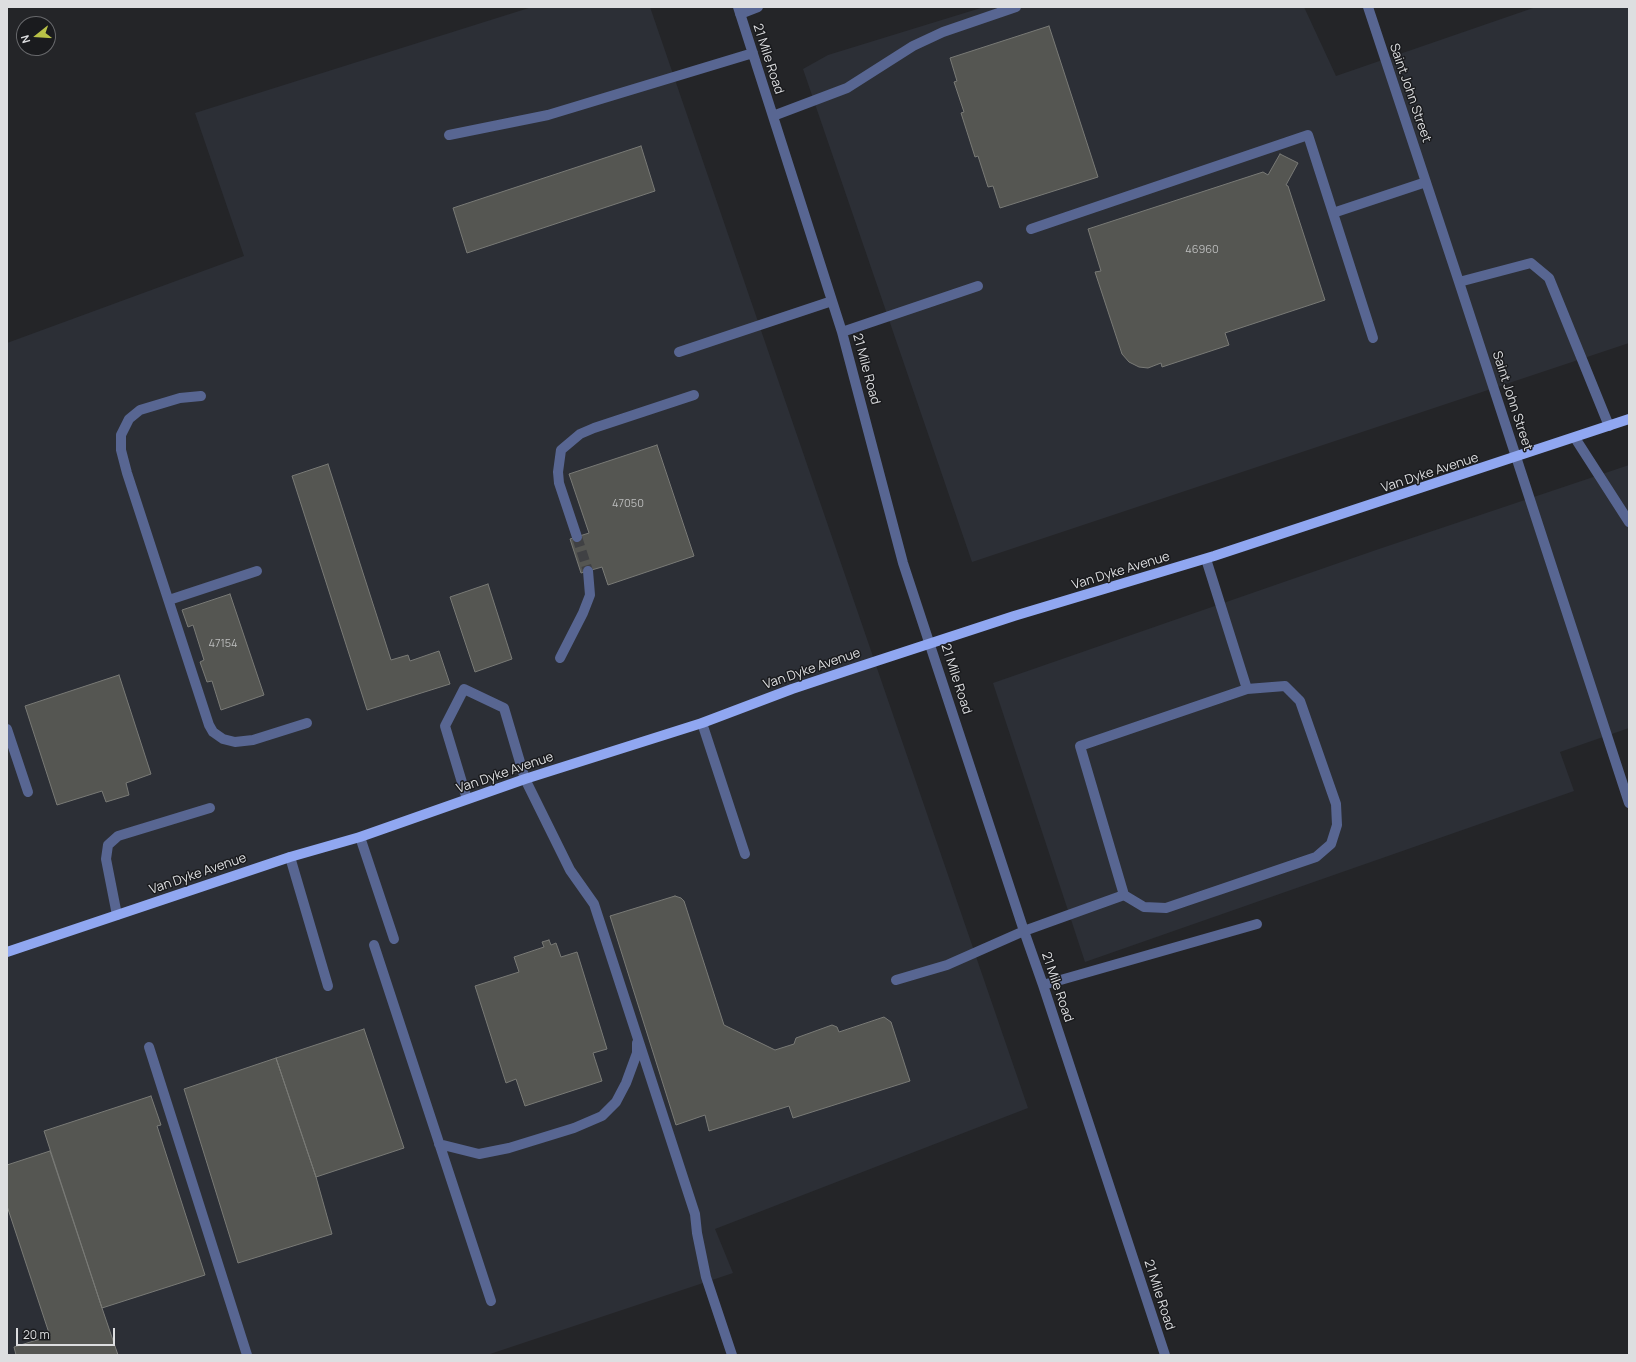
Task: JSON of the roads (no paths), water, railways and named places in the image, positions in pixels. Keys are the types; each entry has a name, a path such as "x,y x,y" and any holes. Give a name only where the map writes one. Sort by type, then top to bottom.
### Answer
{"main road":[{"name":"Van Dyke Avenue","path":"7,952 290,858 360,837 525,779 702,723 792,689 1014,616 1206,559 1516,458 1629,419"}],"street":[{"path":"739,10 758,7"},
{"path":"773,116 847,88 913,46 943,32 1016,7"},
{"name":"Saint John Street","path":"1368,7 1629,803"},
{"name":"21 Mile Road","path":"739,10 842,332 903,563 1165,1355"},
{"path":"449,135 548,115 753,53"},
{"path":"1031,229 1308,136 1373,338"},
{"path":"1333,213 1426,182"},
{"path":"1459,282 1531,262 1549,278 1609,426"},
{"path":"842,332 978,286"},
{"path":"679,352 832,301"},
{"path":"577,537 559,483 558,472 561,450 576,437 594,428 694,395"},
{"path":"201,396 180,398 140,410 129,419 121,435 121,450 127,473 168,600 209,725 214,732 223,739 235,742 253,740 307,723"},
{"path":"1574,438 1629,522"},
{"path":"1206,559 1246,689"},
{"path":"168,600 257,571"},
{"path":"560,658 583,613 590,595 588,571"},
{"path":"1284,686 1300,701 1336,804 1337,825 1331,844 1316,857 1166,908 1144,907 1124,894 1080,746 1246,689 1284,686"},
{"path":"467,799 445,726 464,689 504,708 525,779 570,870 594,904 695,1214 697,1233 706,1277 732,1355"},
{"path":"702,723 745,854"},
{"path":"7,729 28,792"},
{"path":"117,915 106,859 108,845 118,836 210,808"},
{"path":"360,837 394,939"},
{"path":"290,858 328,986"},
{"path":"896,980 947,965 1024,931 1124,894"},
{"path":"1043,985 1257,924"},
{"path":"374,945 491,1301"},
{"path":"439,1144 480,1154 509,1148 574,1128 602,1116 616,1102 626,1083 637,1053 638,1039"},
{"path":"149,1046 247,1355"}],"tunnel":[{"path":"577,537 588,571"}]}
